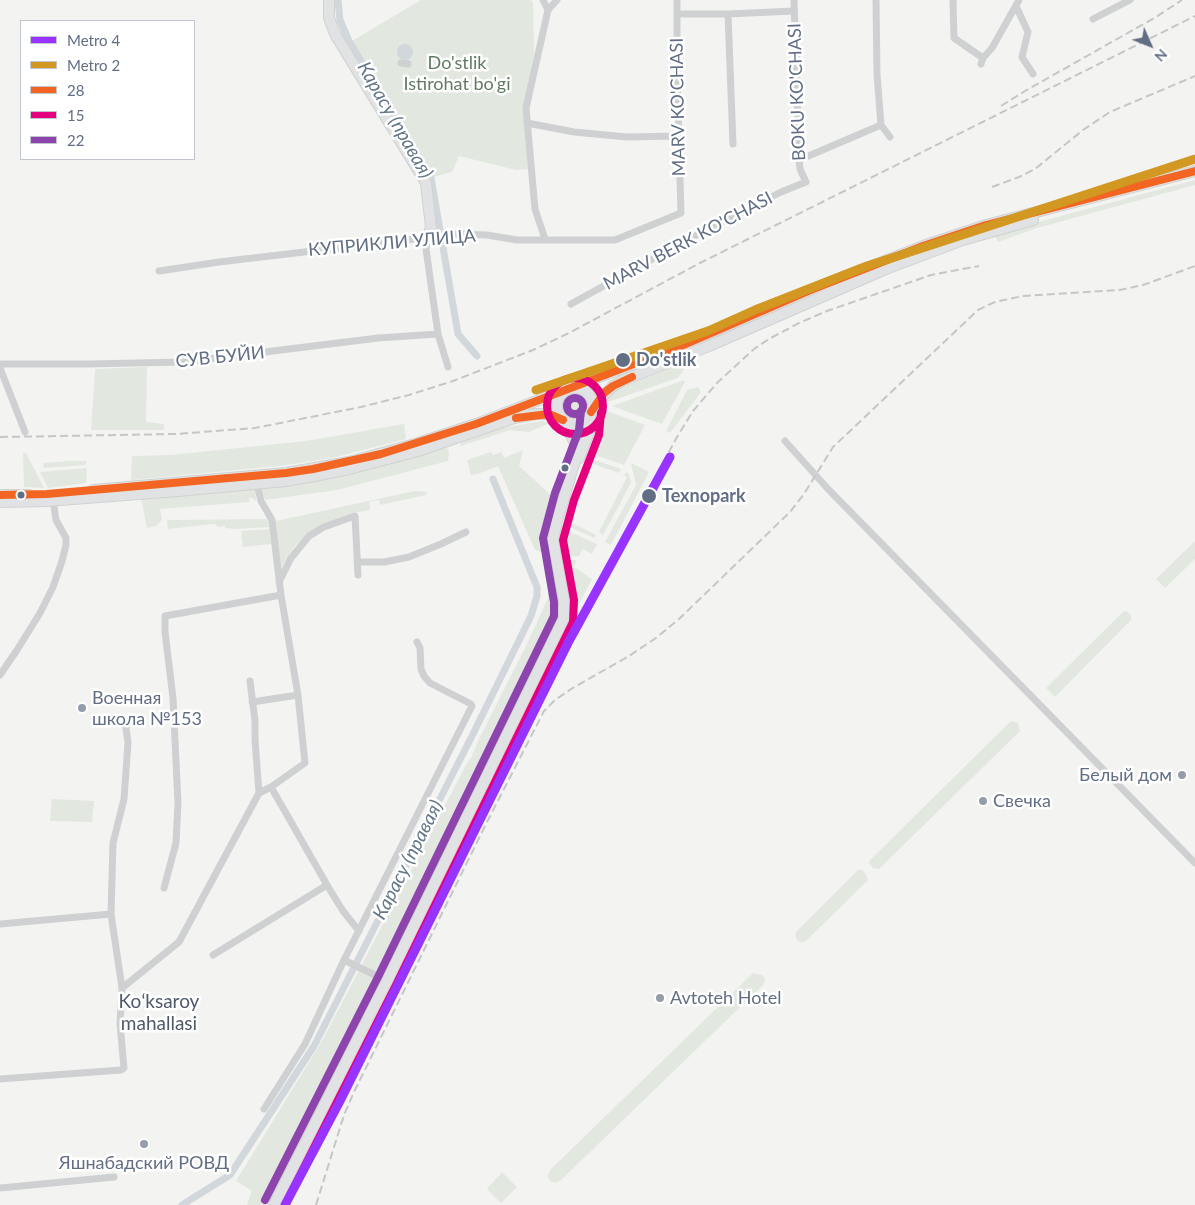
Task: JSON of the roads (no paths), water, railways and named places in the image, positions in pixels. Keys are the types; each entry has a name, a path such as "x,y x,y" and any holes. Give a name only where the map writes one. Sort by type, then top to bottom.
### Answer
{"main road":[{"path":"329,0 329,18 332,28 426,183 431,236"},
{"path":"0,495 47,494 313,470 415,444 476,424 710,335 884,260 959,233 1195,171"},
{"path":"0,502 53,500 257,484 314,476 384,461 524,416 549,414 570,424 579,423 592,412 600,398 613,386 624,380 709,346 886,269 963,240 1195,178"},
{"path":"564,497 600,405 613,386"},
{"path":"274,1205 387,981 564,618 564,601 553,540 577,451 572,436 557,410 557,402 560,395 569,389 581,389 589,394 592,412 589,432"}],"street":[{"path":"543,0 548,10"},
{"path":"545,239 535,209 526,108 548,10 557,0"},
{"name":"MARV KO'CHASI","path":"677,0 678,136 681,213"},
{"name":"BOKU KO'CHASI","path":"794,0 799,160 801,172 806,182"},
{"path":"876,0 877,74 881,125 890,137"},
{"path":"953,0 954,38 982,61 992,48 1018,3"},
{"path":"1094,19 1130,0"},
{"path":"1018,3 1028,32 1022,57 1033,74"},
{"path":"677,14 794,11"},
{"path":"728,14 733,144"},
{"path":"528,123 574,132 627,137 678,136"},
{"path":"799,160 881,125"},
{"name":"MARV BERK KO'CHASI","path":"570,304 687,240 781,192 806,182"},
{"name":"КУПРИКЛИ УЛИЦА","path":"160,271 431,236 486,235 517,240 615,240 681,213"},
{"path":"431,236 426,249 438,334 448,367"},
{"name":"СУВ БУЙИ","path":"0,364 184,362 378,338 438,334"},
{"path":"0,368 25,432"},
{"path":"785,441 828,488 1195,863"},
{"path":"257,484 261,501 272,520 279,582 298,695 305,763 271,787 259,793"},
{"path":"0,675 40,613 53,587 62,561 66,538 56,520 53,500"},
{"path":"279,582 291,558 309,536 324,527 355,516 358,575"},
{"path":"357,562 384,562 409,557 466,532"},
{"path":"164,888 176,843 178,803 173,698 165,632 166,616 281,595"},
{"path":"264,1109 305,1044 344,960 472,706 430,683 424,676 421,669 418,642"},
{"path":"122,988 180,942 259,793 255,721 250,681"},
{"path":"252,702 298,695"},
{"path":"0,1079 124,1068 120,1024 122,988 111,914 113,843 124,790 128,742 125,722"},
{"path":"271,787 327,885 343,911 359,931"},
{"path":"213,955 327,885"},
{"path":"0,924 111,914"},
{"path":"344,960 387,981"},
{"path":"0,1188 114,1177"}],"waterway":[{"name":"Карасу (правая)","path":"338,0 340,20 349,41 431,178 458,334 477,356"},
{"name":"Карасу (правая)","path":"182,1205 230,1175 314,1046 531,616 537,596 537,587 493,479"}],"railway":[{"path":"1001,106 1156,17 1182,0"},
{"path":"0,437 175,434 255,428 361,407 409,395 453,381 533,350 569,333 698,264 1195,16"},
{"path":"992,187 1035,169 1083,130 1110,112 1195,76"},
{"path":"623,537 693,411 717,383 754,349 799,323 827,311 931,275 979,266"},
{"path":"316,1205 344,1115 354,1092 544,711 555,700 571,689 629,656 656,638 679,619 790,512 804,494 833,447 978,310 995,302 1023,296 1120,290 1143,285 1195,266"}],"metro line":[{"name":"2","path":"536,390 708,331 755,310 867,266 1195,159"},
{"name":"4","path":"285,1205 340,1101 569,641 670,457"}],"place":[{"name":"Do'stlik","path":"623,360"},
{"name":"Texnopark","path":"649,496"},
{"name":"Военная школа №153","path":"82,708"},
{"name":"Белый дом","path":"1182,775"},
{"name":"Свечка","path":"983,801"},
{"name":"Avtoteh Hotel","path":"660,998"},
{"name":"Яшнабадский РОВД","path":"144,1144"}],"district":[{"name":"Koʻksaroy mahallasi","path":"159,1013"}],"park label":[{"name":"Do'stlik Istirohat bo'gi","path":"457,73"}]}
